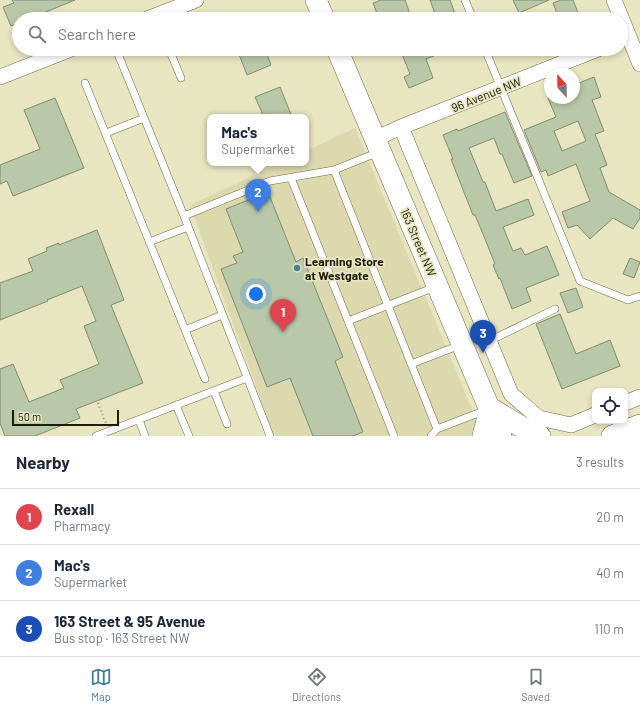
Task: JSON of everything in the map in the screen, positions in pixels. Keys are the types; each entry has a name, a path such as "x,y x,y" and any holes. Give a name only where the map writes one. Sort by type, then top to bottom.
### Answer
{"main road":[{"path":"316,0 321,12"},
{"name":"163 Street NW","path":"340,56 501,436"},
{"path":"483,436 490,408 532,433 540,427"},
{"path":"612,436 640,425"}],"street":[{"path":"614,0 619,12"},
{"path":"166,12 187,2"},
{"path":"630,36 640,64"},
{"path":"0,77 53,56"},
{"name":"96 Avenue NW","path":"378,145 401,128 580,56"},
{"path":"401,128 511,394 540,427 571,425 592,416"},
{"path":"628,402 640,397"}],"lane":[{"path":"465,0 470,12"},
{"path":"119,56 184,216 270,436"},
{"path":"172,56 181,78"},
{"path":"488,56 580,281 628,300 640,296"},
{"path":"85,83 205,379"},
{"path":"106,134 144,118"},
{"path":"184,216 270,181 334,170 378,145"},
{"path":"334,170 437,429"},
{"path":"291,178 394,436"},
{"path":"149,242 188,227"},
{"path":"348,321 438,286"},
{"path":"489,341 555,309"},
{"path":"185,330 222,315"},
{"path":"411,364 462,344"},
{"path":"97,436 247,378"},
{"path":"214,391 226,424"},
{"path":"176,405 189,436"},
{"path":"431,436 437,429 490,408"},
{"path":"139,420 145,436"}],"path":[{"path":"98,403 109,431"}],"shaded area":[{"path":"355,128 476,419 471,436 274,436 190,205 274,166 309,166 309,150"}],"building":[{"path":"12,0 75,0 46,12 12,12 11,26 3,7 14,3"},
{"path":"381,0 405,0 409,12 376,12 373,3"},
{"path":"430,0 450,0 454,12 434,12"},
{"path":"513,0 549,0 521,12 519,12"},
{"path":"561,0 573,0 578,12 556,12 553,3"},
{"path":"240,56 268,56 271,65 247,75"},
{"path":"403,56 434,56 426,59 433,78 409,88 404,77 410,74"},
{"path":"594,77 601,97 592,100 604,131 595,134 607,165 600,168 609,192 640,210 640,218 633,229 613,218 590,239 577,225 568,228 562,212 590,201 576,164 548,176 546,170 541,172 524,130 556,117 551,104 580,104 580,83","holes":["578,121 586,141 562,151 554,131"]},
{"path":"280,87 291,114 263,114 255,97"},
{"path":"55,98 84,168 13,196 7,181 0,184 0,165 40,149 24,110"},
{"path":"505,112 532,176 514,183 494,138 469,148 483,182 485,182 496,211 528,199 534,215 503,227 513,251 521,248 525,255 547,246 559,275 526,288 531,301 512,309 500,278 499,279 493,265 495,264 483,234 475,215 473,215 443,135 457,129 458,131"},
{"path":"268,192 296,262 303,258 343,357 335,361 363,432 353,436 313,436 290,378 267,387 221,269 237,263 233,256 243,252 226,209"},
{"path":"97,230 124,300 111,305 143,383 76,409 80,418 35,436 5,436 0,423 0,369 13,364 29,402 64,388 60,380 99,364 84,326 96,321 82,286 0,320 0,283 33,271 28,259 47,251 46,248 59,243 59,245"},
{"path":"630,258 640,262 634,278 623,274"},
{"path":"576,288 583,307 568,313 560,293"},
{"path":"560,314 576,354 610,340 620,366 562,389 536,324"}],"place":[{"name":"Mac's","path":"258,212"},
{"name":"Learning Store at Westgate","path":"297,268"},
{"name":"Rexall","path":"283,332"},
{"name":"163 Street & 95 Avenue","path":"483,353"}]}
